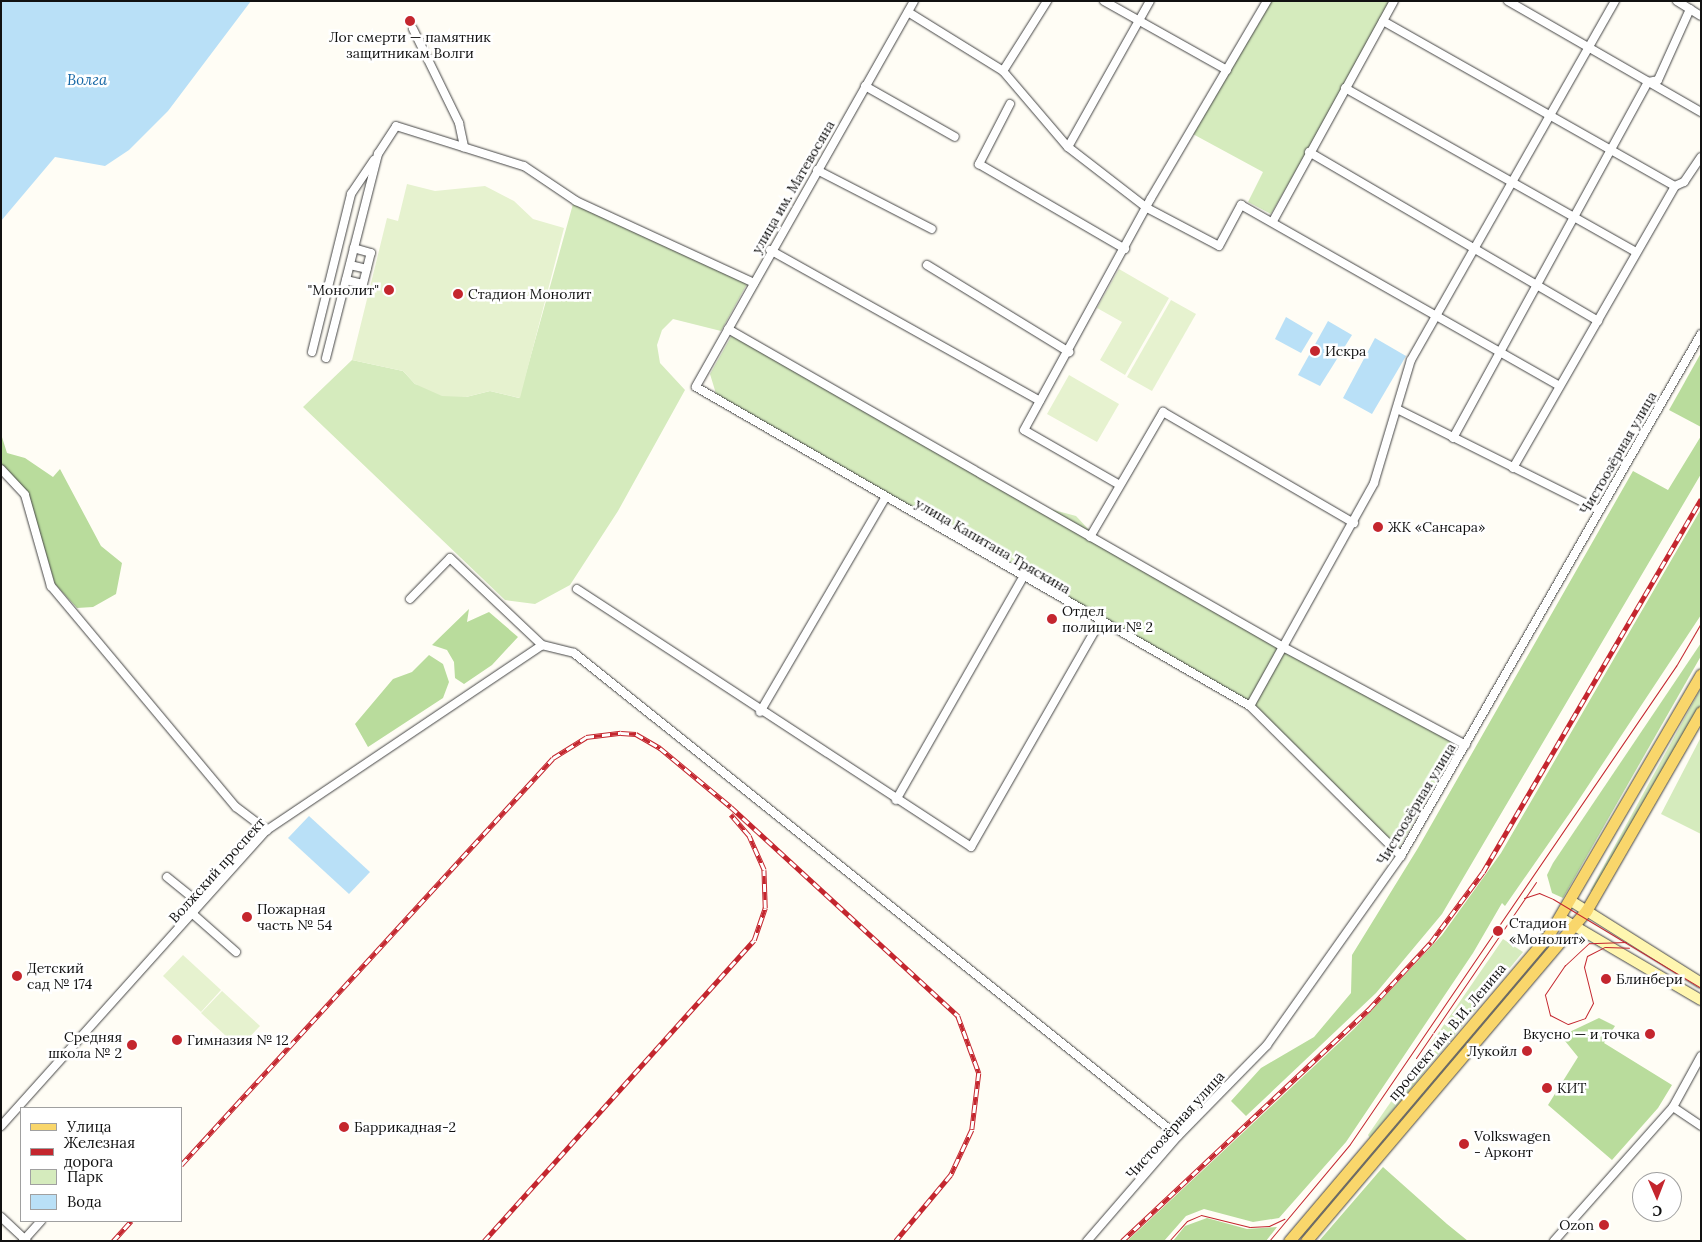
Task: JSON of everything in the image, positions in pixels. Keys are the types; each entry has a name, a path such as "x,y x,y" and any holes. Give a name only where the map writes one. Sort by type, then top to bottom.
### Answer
{"main road":[{"name":"проспект им. В.И. Ленина","path":"1289,1241 1561,918 1701,674"},
{"name":"проспект им. В.И. Ленина","path":"1306,1241 1586,910 1701,712"}],"street":[{"name":"улица им. Матевосяна","path":"696,387 754,283 770,250 914,1"},
{"path":"1003,72 1047,1"},
{"path":"1104,1 1227,70"},
{"path":"1068,147 1150,1"},
{"path":"1118,484 1024,430 1069,352 1147,208 1266,1"},
{"path":"1273,221 1309,152 1394,1"},
{"path":"1508,1 1701,112"},
{"path":"1250,706 1286,648 1374,483 1411,360 1615,1"},
{"path":"1677,1 1701,16"},
{"path":"1648,82 1658,80 1690,9"},
{"path":"908,12 1003,72 1068,147 1147,208 1219,246 1241,204 1438,313 1559,386"},
{"path":"1383,21 1550,116 1612,148 1675,186"},
{"path":"413,29 459,123 464,147"},
{"path":"1454,438 1538,286 1553,250 1574,217 1648,82"},
{"path":"865,86 955,137"},
{"path":"1345,88 1636,252"},
{"path":"1010,104 979,164 1125,250"},
{"path":"312,352 351,194 396,126 524,166 576,201 754,283"},
{"path":"1309,152 1598,321"},
{"path":"326,358 378,154"},
{"path":"1513,468 1675,186 1684,182 1701,157"},
{"path":"816,170 932,229"},
{"path":"351,194 367,198"},
{"path":"346,280 363,284 372,253 354,248"},
{"path":"770,250 1040,401"},
{"path":"350,265 367,269"},
{"path":"927,265 1069,352"},
{"path":"728,330 1286,648 1466,745"},
{"name":"Чистоозёрная улица","path":"1087,1241 1178,1136 1267,1046 1402,856 1701,334"},
{"name":"улица Капитана Тряскина","path":"696,387 1100,622 1250,706 1402,856"},
{"path":"1397,409 1600,510"},
{"path":"1090,537 1118,484 1163,412 1354,523"},
{"path":"1,468 24,495 52,586 236,807 267,830"},
{"path":"760,712 885,498"},
{"path":"410,599 450,558 542,645 574,653 1178,1136"},
{"path":"896,800 1023,577"},
{"path":"577,590 760,712 971,847 1100,622"},
{"name":"Волжский проспект","path":"1,1126 194,915 267,830 542,645"},
{"path":"167,877 192,897 194,915 236,952"},
{"path":"1571,901 1701,983"},
{"path":"1561,918 1701,1000"},
{"path":"1554,1241 1673,1107 1701,1056"},
{"path":"1673,1107 1701,1126"},
{"path":"1,1217 25,1240 40,1222"}],"green space":[{"path":"1268,1 1393,1 1271,214 1248,202 1263,172 1191,133"},
{"name":"Стадион Монолит","path":"407,184 435,191 485,186 514,201 533,219 564,228 520,398 490,391 466,397 442,396 415,384 403,371 352,360 387,218 398,221"},
{"path":"573,204 747,284 721,331 673,319 662,330 657,345 660,363 685,390 618,511 570,585 535,604 505,600 303,407 352,360 403,371 415,384 466,397 490,391 519,398"},
{"path":"1119,269 1169,298 1125,375 1100,360 1122,322 1097,308"},
{"path":"1171,300 1196,314 1152,391 1127,377"},
{"path":"732,335 1028,503 1076,516 1091,532 1282,647 1449,737 1452,754 1399,848 1251,703 717,397 710,374"},
{"path":"1701,353 1701,427 1669,410"},
{"path":"1069,375 1119,404 1097,442 1047,414"},
{"path":"1,434 7,453 25,458 53,477 60,469 101,546 122,563 116,594 93,607 77,608 55,584 29,497 1,463"},
{"path":"1701,436 1701,474 1442,914 1376,993 1246,1116 1231,1101 1261,1068 1314,1037 1351,993 1352,955 1418,848 1633,471 1668,490"},
{"path":"1701,509 1701,615 1576,804 1505,906 1502,903 1473,953 1346,1142 1279,1218 1253,1222 1204,1209 1186,1216 1164,1241 1127,1241 1355,1028 1442,935 1501,853"},
{"path":"469,609 467,622 489,612 518,637 492,665 464,684 455,678 454,662 447,650 432,645"},
{"path":"1701,643 1701,656 1563,898 1552,893 1547,875 1553,863"},
{"path":"429,655 443,664 449,682 443,698 368,747 355,724 393,679 412,672"},
{"path":"1701,688 1701,704 1595,890 1590,891"},
{"path":"1701,737 1701,834 1661,814"},
{"path":"1503,939 1523,952 1370,1138 1368,1135"},
{"path":"183,955 221,990 201,1012 163,976"},
{"path":"222,991 260,1026 239,1048 201,1013"},
{"path":"1599,1018 1615,1026 1604,1043 1672,1085 1658,1108 1612,1160 1548,1105 1578,1057 1561,1036"},
{"path":"1383,1167 1447,1224 1468,1241 1319,1241"},
{"path":"1207,1218 1247,1229 1277,1227 1266,1241 1173,1241 1185,1226"}],"water":[{"name":"Волга","path":"1,1 251,1 168,111 129,150 105,166 55,157 1,221"},
{"name":"Искра","path":"1286,317 1313,333 1301,353 1275,339"},
{"name":"Искра","path":"1328,321 1352,335 1320,386 1298,375"},
{"name":"Искра","path":"1375,338 1406,356 1372,414 1343,398"},
{"path":"309,816 370,872 349,894 288,838"}],"tram line":[{"path":"1269,1241 1350,1144 1676,666 1701,623"},
{"path":"1416,1058 1536,882"},
{"path":"1524,898 1539,893 1553,899 1701,988"},
{"path":"1626,942 1589,943 1565,965 1545,995 1550,1015 1568,1024 1585,1018 1593,1003 1584,967 1587,956 1605,947 1629,948"},
{"path":"1169,1241 1187,1221 1201,1215 1250,1227 1269,1226 1284,1219"}],"railway":[{"path":"1122,1241 1369,1009 1431,942 1483,872 1701,499"},
{"path":"182,1164 553,758 586,737 621,733 636,734 660,748 731,807 958,1016 979,1073 972,1130 951,1175 896,1241"},
{"path":"484,1241 754,940 765,908 764,870 749,836 731,815"},
{"path":"113,1241 130,1222"}],"place":[{"name":"Лог смерти — памятник защитникам Волги","path":"410,21"},
{"name":"\"Монолит\"","path":"389,290"},
{"name":"Стадион Монолит","path":"458,294"},
{"name":"Искра","path":"1315,351"},
{"name":"ЖК «Сансара»","path":"1378,527"},
{"name":"Отдел полиции № 2","path":"1052,619"},
{"name":"Пожарная часть № 54","path":"247,917"},
{"name":"Стадион «Монолит»","path":"1498,931"},
{"name":"Детский сад № 174","path":"17,976"},
{"name":"Блинбери","path":"1606,979"},
{"name":"Вкусно — и точка","path":"1650,1034"},
{"name":"Гимназия № 12","path":"177,1040"},
{"name":"Средняя школа № 2","path":"132,1045"},
{"name":"Лукойл","path":"1527,1051"},
{"name":"КИТ","path":"1547,1088"},
{"name":"Баррикадная-2","path":"344,1127"},
{"name":"Volkswagen - Арконт","path":"1464,1144"},
{"name":"Ozon","path":"1604,1225"}]}
